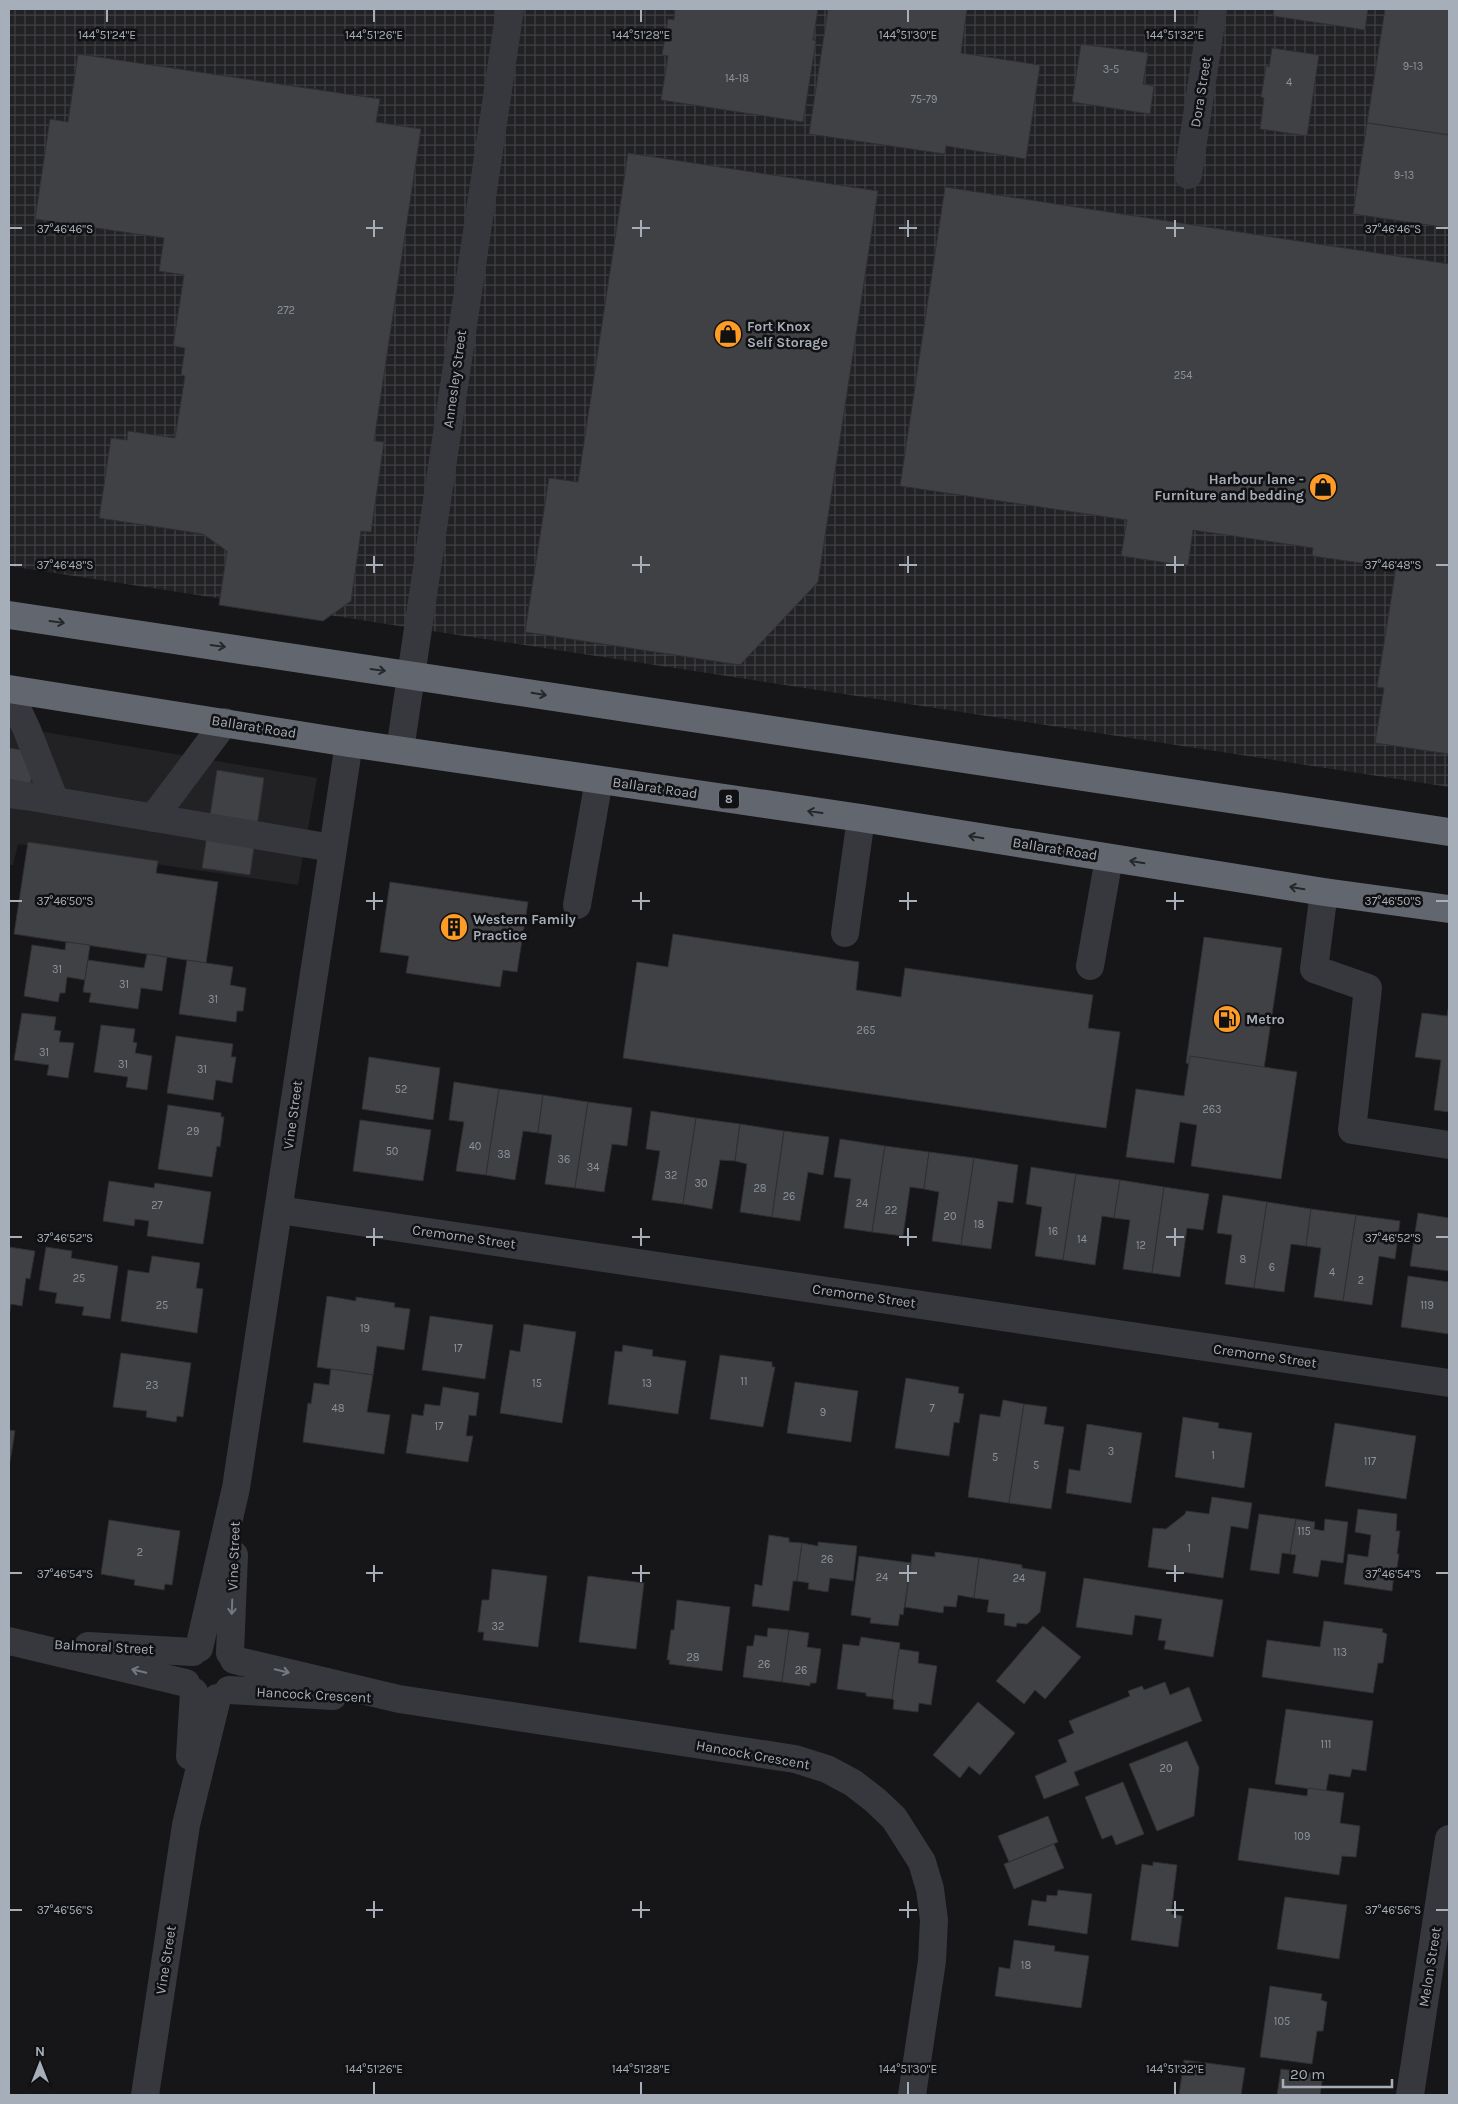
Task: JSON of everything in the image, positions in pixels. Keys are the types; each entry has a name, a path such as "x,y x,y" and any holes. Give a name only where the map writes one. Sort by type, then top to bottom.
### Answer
{"highway":[{"path":"9,615 1449,832"},
{"name":"Ballarat Road","path":"9,690 225,722 349,743 861,818 1324,892 1449,909"}],"street":[{"name":"Annesley Street","path":"400,750 510,9"},
{"name":"Dora Street","path":"1188,175 1213,9"},
{"path":"9,690 55,801"},
{"path":"153,818 225,722"},
{"name":"Vine Street","path":"196,1650 236,1488 349,743"},
{"path":"577,905 599,780"},
{"path":"9,793 332,848"},
{"path":"844,933 861,818"},
{"path":"1090,966 1109,858"},
{"path":"1324,892 1314,969 1368,988 1352,1130 1449,1145"},
{"name":"Cremorne Street","path":"279,1210 1449,1383"},
{"name":"Vine Street","path":"232,1656 236,1488"},
{"name":"Balmoral Street","path":"12,1642 196,1650"},
{"name":"Balmoral Street","path":"12,1642 207,1691"},
{"path":"215,1646 232,1656 237,1676 234,1684 207,1691 184,1666 196,1650 215,1646"},
{"name":"Hancock Crescent","path":"232,1656 399,1699 795,1759 827,1769 853,1783 894,1818 922,1862 930,1889 934,1920 932,1961 912,2095"},
{"name":"Vine Street","path":"145,2095 207,1691"},
{"name":"Hancock Crescent","path":"207,1691 399,1699"},
{"name":"Melon Street","path":"1410,2095 1449,1839"}],"shaded area":[{"path":"9,9 1449,9 1449,787 9,566"},
{"path":"9,726 317,778 298,885 18,844 13,865 9,865"}],"building":[{"path":"675,9 818,9 813,40 816,41 803,122 661,100 668,56 662,55 668,19 674,20"},
{"path":"828,9 967,9 961,53 1040,65 1026,159 946,146 945,154 809,134"},
{"path":"1274,9 1368,9 1365,30 1273,16"},
{"path":"1385,9 1449,9 1449,135 1367,123"},
{"path":"1081,44 1148,53 1143,84 1154,86 1150,114 1072,102"},
{"path":"1272,48 1319,55 1307,136 1260,129 1264,98 1261,97 1266,66 1269,67"},
{"path":"78,54 380,99 376,122 421,129 374,441 384,442 371,532 361,531 351,601 323,621 219,605 227,551 203,534 99,518 111,438 127,440 128,431 175,438 185,376 181,375 185,348 173,346 184,275 159,271 164,238 35,219 50,119 68,122"},
{"path":"1367,123 1449,135 1449,228 1353,214"},
{"name":"Fort Knox Self Storage","path":"628,153 878,191 818,582 740,665 525,632 549,478 578,482"},
{"path":"945,187 1449,264 1449,754 1375,743 1384,688 1377,687 1396,568 1312,556 1313,548 1193,530 1188,566 1121,556 1127,520 900,486"},
{"path":"9,748 36,752 26,810 9,808"},
{"path":"217,770 264,778 250,875 202,868"},
{"path":"28,842 158,861 156,873 218,882 206,963 14,934"},
{"name":"Western Family Practice","path":"390,882 528,902 517,972 503,970 500,987 406,973 409,956 380,952"},
{"path":"673,934 859,962 856,990 901,997 905,968 1093,995 1088,1028 1120,1032 1106,1128 623,1058 637,962 668,967"},
{"path":"1204,937 1282,948 1263,1075 1186,1063"},
{"path":"66,942 90,945 85,980 67,977 65,993 60,993 58,1002 24,996 32,945 65,950"},
{"path":"147,954 167,957 162,991 141,988 138,1009 89,1002 91,993 83,992 88,960 144,968"},
{"path":"187,960 233,967 230,985 246,988 243,1011 237,1011 236,1022 179,1014"},
{"path":"1449,1004 1449,1112 1434,1110 1441,1060 1415,1057 1422,1013 1447,1016"},
{"path":"22,1013 56,1017 54,1030 61,1031 59,1042 74,1043 68,1078 47,1075 49,1065 14,1060"},
{"path":"101,1025 135,1029 133,1042 137,1043 135,1053 152,1056 147,1090 126,1087 128,1077 94,1072"},
{"path":"176,1036 233,1044 231,1057 236,1057 232,1083 216,1080 213,1100 167,1093"},
{"path":"1190,1056 1297,1072 1281,1179 1191,1166 1197,1125 1180,1122 1174,1163 1126,1157 1136,1089 1184,1096"},
{"path":"369,1057 440,1068 433,1120 362,1109"},
{"path":"454,1082 499,1089 486,1175 456,1171 464,1122 449,1120"},
{"path":"499,1089 543,1095 538,1133 523,1131 515,1180 486,1175"},
{"path":"543,1095 588,1102 575,1188 545,1184 552,1135 538,1133"},
{"path":"588,1102 632,1108 627,1146 612,1144 604,1192 575,1188"},
{"path":"168,1105 221,1113 221,1117 224,1117 220,1147 217,1146 212,1177 158,1169"},
{"path":"651,1111 696,1118 683,1204 652,1200 660,1151 646,1149"},
{"path":"696,1118 740,1124 735,1161 720,1160 712,1209 683,1204"},
{"path":"360,1120 431,1130 423,1181 353,1171"},
{"path":"740,1124 784,1131 772,1217 740,1212 747,1164 735,1161"},
{"path":"784,1131 829,1137 823,1175 808,1172 800,1221 772,1217"},
{"path":"840,1139 885,1146 872,1232 844,1228 851,1179 834,1177"},
{"path":"885,1146 929,1152 924,1189 910,1187 903,1236 872,1232"},
{"path":"929,1152 974,1158 961,1245 932,1241 939,1192 924,1189"},
{"path":"974,1158 1018,1165 1013,1203 998,1201 991,1249 961,1245"},
{"path":"1031,1167 1076,1174 1063,1260 1035,1256 1042,1207 1026,1204"},
{"path":"1076,1174 1120,1180 1114,1218 1102,1216 1095,1265 1063,1260"},
{"path":"1120,1180 1164,1187 1152,1273 1123,1269 1130,1220 1114,1218"},
{"path":"109,1181 154,1188 155,1183 211,1192 203,1244 147,1236 149,1221 135,1219 134,1226 103,1221"},
{"path":"1164,1187 1209,1194 1203,1230 1187,1228 1180,1277 1152,1273"},
{"path":"1223,1195 1267,1202 1254,1288 1225,1284 1232,1235 1217,1233"},
{"path":"1267,1202 1311,1209 1306,1246 1291,1244 1284,1292 1254,1288"},
{"path":"1311,1209 1356,1215 1343,1301 1314,1297 1321,1248 1306,1246"},
{"path":"1418,1213 1449,1218 1449,1271 1410,1266"},
{"path":"1356,1215 1400,1221 1395,1259 1379,1256 1372,1305 1343,1301"},
{"path":"9,1247 35,1251 30,1279 26,1278 22,1306 11,1304 9,1316"},
{"path":"46,1247 72,1251 71,1258 118,1266 110,1319 82,1315 84,1307 55,1303 57,1293 39,1290"},
{"path":"152,1256 200,1263 196,1288 203,1289 197,1333 121,1321 128,1270 149,1273"},
{"path":"1408,1276 1449,1282 1449,1334 1401,1327"},
{"path":"327,1296 356,1301 356,1297 395,1303 394,1307 410,1309 404,1350 377,1346 373,1375 317,1367"},
{"path":"430,1316 493,1325 485,1379 422,1370"},
{"path":"524,1324 576,1332 562,1423 500,1413 510,1350 520,1352"},
{"path":"623,1345 653,1350 652,1356 686,1361 678,1414 608,1404 615,1351 622,1352"},
{"path":"121,1353 191,1363 183,1417 177,1416 176,1422 146,1417 147,1411 113,1407"},
{"path":"720,1355 772,1362 772,1367 775,1367 763,1427 710,1419"},
{"path":"331,1369 373,1375 367,1412 390,1415 384,1454 303,1442 308,1403 311,1404 314,1383 329,1385"},
{"path":"906,1378 959,1387 958,1393 964,1394 959,1423 954,1422 949,1456 895,1448"},
{"path":"795,1382 858,1391 851,1442 787,1433"},
{"path":"443,1387 479,1393 476,1416 469,1415 466,1436 473,1436 468,1462 406,1453 412,1414 423,1416 425,1404 440,1406"},
{"path":"1003,1400 1024,1404 1009,1503 968,1497 980,1414 1000,1417"},
{"path":"1024,1404 1047,1407 1044,1424 1064,1427 1051,1509 1009,1503"},
{"path":"1183,1417 1219,1423 1218,1428 1252,1433 1244,1488 1175,1477"},
{"path":"1335,1423 1416,1436 1406,1499 1325,1486"},
{"path":"1087,1424 1142,1433 1131,1503 1066,1493 1069,1469 1080,1471"},
{"path":"9,1430 15,1431 10,1462 9,1461"},
{"path":"1212,1497 1252,1503 1248,1529 1231,1526 1223,1578 1148,1567 1153,1528 1166,1529 1185,1514 1186,1511 1209,1514"},
{"path":"1358,1509 1397,1514 1396,1531 1400,1531 1397,1554 1399,1554 1392,1591 1344,1584 1348,1554 1368,1557 1371,1535 1355,1532"},
{"path":"1259,1514 1296,1519 1290,1554 1282,1553 1279,1574 1250,1570"},
{"path":"1296,1519 1315,1522 1314,1529 1324,1531 1325,1519 1348,1522 1343,1563 1321,1560 1318,1577 1293,1573 1296,1555 1290,1554"},
{"path":"109,1520 180,1531 172,1585 165,1584 164,1590 134,1585 135,1580 101,1574"},
{"path":"769,1535 789,1538 789,1542 802,1543 797,1581 793,1581 789,1611 752,1606 755,1584 762,1586"},
{"path":"818,1542 857,1546 853,1581 830,1578 828,1592 808,1589 809,1583 797,1581 802,1543 818,1546"},
{"path":"935,1552 979,1558 974,1598 958,1595 956,1607 944,1606 943,1613 905,1607 912,1554 935,1557"},
{"path":"859,1556 911,1563 903,1615 900,1614 898,1626 870,1623 871,1618 851,1615"},
{"path":"979,1558 1022,1565 1022,1568 1046,1572 1040,1612 1027,1624 1017,1623 1016,1627 1004,1625 1005,1614 987,1612 989,1600 974,1598"},
{"path":"492,1569 547,1576 538,1647 483,1640 484,1632 478,1632 482,1600 489,1600"},
{"path":"588,1576 644,1583 636,1649 579,1642"},
{"path":"1084,1578 1223,1600 1213,1657 1164,1649 1166,1641 1158,1640 1162,1619 1135,1615 1132,1635 1076,1627"},
{"path":"677,1600 730,1607 722,1671 669,1664 670,1660 667,1660 671,1630 674,1630"},
{"path":"1324,1621 1383,1629 1382,1632 1387,1634 1383,1663 1378,1663 1373,1693 1262,1677 1267,1640 1320,1647"},
{"path":"1043,1626 1081,1657 1045,1699 1035,1690 1024,1704 996,1681"},
{"path":"768,1628 789,1630 782,1682 743,1677 747,1646 753,1646 755,1635 767,1637"},
{"path":"789,1630 809,1633 807,1647 821,1649 816,1683 810,1683 810,1686 782,1682"},
{"path":"861,1637 900,1643 892,1699 866,1696 866,1693 837,1689 843,1644 859,1646"},
{"path":"899,1649 919,1652 918,1663 937,1666 931,1705 919,1703 918,1712 893,1709 894,1700 892,1699"},
{"path":"1165,1682 1170,1695 1189,1687 1202,1721 1074,1772 1079,1785 1044,1799 1035,1776 1067,1762 1058,1740 1074,1733 1069,1721 1130,1696 1128,1691 1142,1686 1144,1690"},
{"path":"978,1702 1015,1733 980,1775 969,1766 960,1778 933,1755"},
{"path":"1286,1709 1373,1721 1366,1771 1352,1769 1350,1777 1329,1774 1326,1791 1275,1784"},
{"path":"1187,1741 1199,1768 1194,1816 1157,1831 1129,1764"},
{"path":"1123,1782 1144,1834 1116,1845 1112,1835 1102,1839 1085,1797"},
{"path":"1249,1788 1307,1796 1308,1788 1344,1793 1340,1823 1360,1826 1356,1857 1342,1856 1339,1875 1238,1860"},
{"path":"1048,1816 1058,1842 1009,1862 998,1836"},
{"path":"1054,1844 1064,1868 1014,1889 1004,1864"},
{"path":"1153,1862 1177,1865 1171,1914 1182,1916 1178,1947 1131,1940 1142,1864 1153,1866"},
{"path":"1058,1890 1092,1894 1087,1934 1028,1925 1032,1900 1046,1902 1047,1895 1057,1896"},
{"path":"1285,1897 1347,1905 1339,1959 1277,1949"},
{"path":"1014,1940 1055,1946 1054,1951 1089,1956 1081,2008 995,1996 999,1967 1010,1969"},
{"path":"1270,1986 1322,1994 1321,2000 1327,2002 1323,2031 1317,2031 1312,2064 1260,2057"},
{"path":"1184,2060 1245,2068 1241,2095 1179,2095"},
{"path":"1281,2069 1323,2075 1320,2095 1277,2095"}],"place":[{"name":"Fort Knox Self Storage","path":"728,334"},
{"name":"Harbour lane - Furniture and bedding","path":"1323,487"},
{"name":"Western Family Practice","path":"454,927"},
{"name":"Metro","path":"1227,1019"}]}
